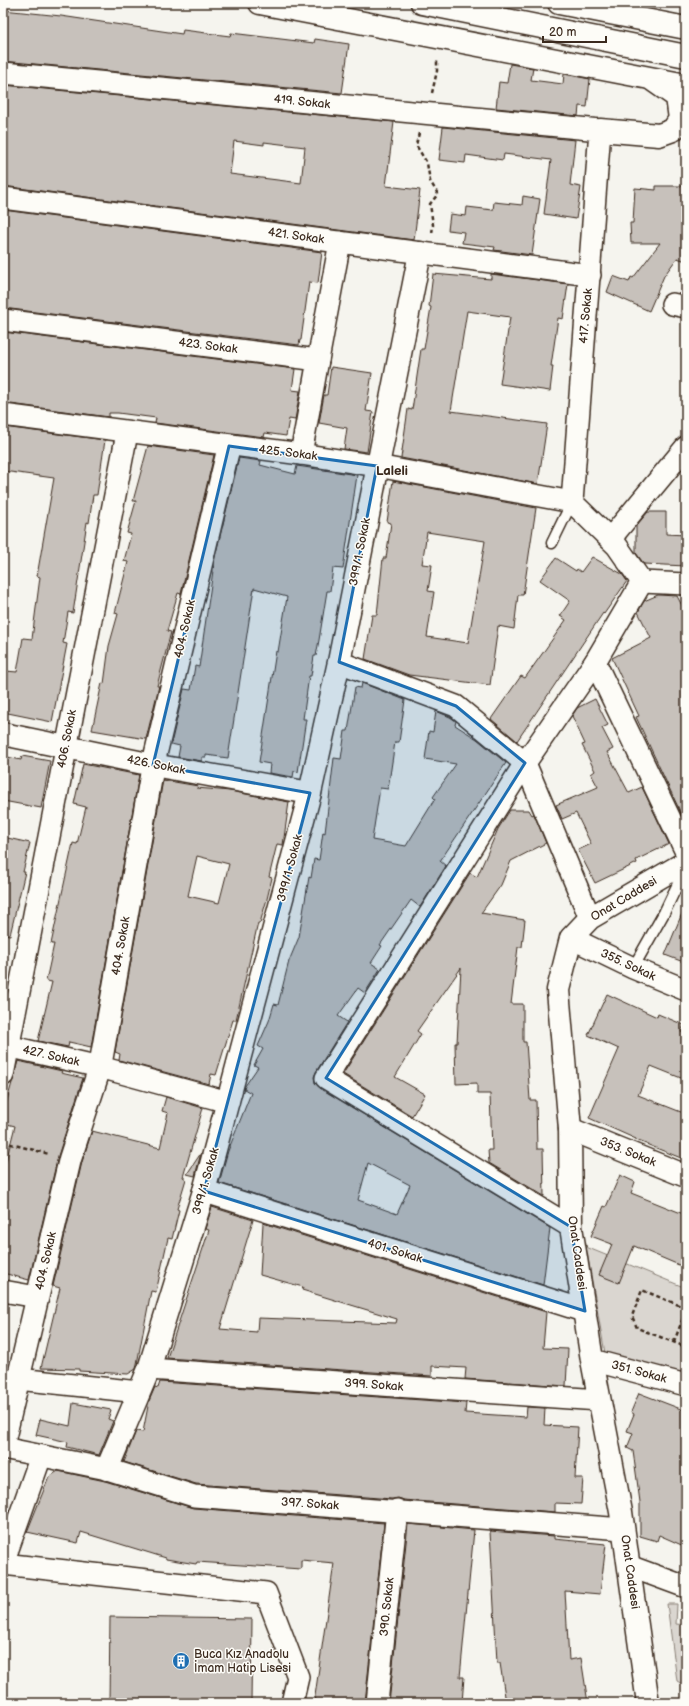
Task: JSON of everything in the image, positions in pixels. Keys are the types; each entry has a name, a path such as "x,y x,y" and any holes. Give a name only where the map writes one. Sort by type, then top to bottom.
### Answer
{"street":[{"path":"260,3 686,85"},
{"path":"422,3 686,56"},
{"path":"564,4 686,28"},
{"name":"419. Sokak","path":"3,73 600,130"},
{"path":"600,130 659,135 673,130 683,123 676,97 650,78"},
{"name":"417. Sokak","path":"572,502 600,130"},
{"name":"421. Sokak","path":"3,198 590,275"},
{"path":"301,454 340,242"},
{"name":"399/1. Sokak","path":"107,1469 149,1369 204,1191 310,793 339,662 377,466 424,254"},
{"name":"423. Sokak","path":"3,320 318,360"},
{"name":"425. Sokak","path":"3,415 127,433 301,454 377,466 572,502"},
{"name":"406. Sokak","path":"3,1074 6,1046 127,433"},
{"name":"404. Sokak","path":"3,1444 70,1159 100,1067 153,765 229,446"},
{"path":"610,539 686,448"},
{"path":"572,502 618,546 642,582"},
{"path":"642,582 685,585"},
{"path":"571,1227 326,1078 525,763 595,662 642,582"},
{"path":"339,662 456,706 525,763 590,918"},
{"path":"595,662 686,852"},
{"name":"426. Sokak","path":"3,734 153,765 310,793"},
{"name":"Onat Caddesi","path":"650,1701 624,1529 599,1400 571,1227 570,1129 558,990 571,938 590,918 686,862"},
{"name":"355. Sokak","path":"571,938 633,968 686,990"},
{"name":"427. Sokak","path":"6,1046 100,1067 228,1102"},
{"name":"353. Sokak","path":"570,1129 686,1176"},
{"name":"401. Sokak","path":"204,1191 585,1311"},
{"path":"3,1291 37,1297"},
{"name":"351. Sokak","path":"592,1360 686,1385"},
{"name":"399. Sokak","path":"149,1369 599,1400"},
{"path":"18,1379 139,1392"},
{"name":"397. Sokak","path":"3,1448 107,1469 194,1496 397,1510 624,1529"},
{"path":"41,1456 3,1564 266,1593 298,1677 292,1703"},
{"name":"390. Sokak","path":"377,1703 397,1510"},
{"path":"629,1566 686,1587"}],"lane":[{"path":"552,543 572,502"},
{"path":"633,968 664,913 686,868"}],"path":[{"path":"424,254 433,225 430,204 438,194 430,181 427,163 416,145 423,114 430,103 437,71 438,61 435,52 446,38"},
{"path":"3,1142 70,1159"},
{"path":"674,1342 686,1309 642,1290 632,1316 637,1328 686,1347"}],"highlighted area":[{"path":"229,446 377,466 339,662 456,706 525,763 326,1078 571,1227 585,1311 204,1191 310,793 153,765"}],"shaded area":[{"path":"586,1247 686,1288 686,1384 605,1353"},
{"path":"667,1604 677,1604 676,1624 686,1625 686,1686 677,1681"}],"building":[{"path":"3,10 61,16 182,34 183,30 230,36 231,33 314,43 315,39 349,44 342,93 3,61"},
{"path":"510,64 533,68 531,80 563,84 564,74 590,79 587,107 579,106 578,116 496,108 499,82 507,83"},
{"path":"3,85 394,122 386,186 420,190 414,240 3,186","holes":["234,141 264,145 264,142 305,147 301,183 230,174"]},
{"path":"443,127 575,140 570,185 581,187 576,219 544,214 551,160 504,154 503,160 466,155 465,163 439,160"},
{"path":"656,186 686,186 686,261 677,258 664,276 649,311 607,292 613,276 629,282 631,277 633,278 660,243 631,243 630,223 633,223 635,188 656,190"},
{"path":"523,196 540,199 532,255 494,250 495,247 462,243 464,232 448,230 450,214 466,216 467,207 493,210 494,202 522,205"},
{"path":"3,210 322,252 318,283 309,282 299,345 3,308"},
{"path":"433,274 491,279 491,274 568,284 563,319 558,318 551,366 553,366 550,391 500,384 510,317 467,311 451,411 547,424 538,484 401,458 408,409 412,410 421,349 424,349 431,307 429,306"},
{"path":"3,332 295,369 292,390 300,391 295,420 289,419 286,436 265,433 264,437 155,423 156,418 118,413 109,413 109,417 3,403"},
{"path":"331,367 372,373 366,411 373,412 367,452 344,449 347,428 319,423 324,395 327,395"},
{"path":"3,427 105,440 97,495 93,495 89,523 87,522 73,613 68,612 63,643 67,644 52,722 3,712 3,693 6,671 17,672 23,638 32,639 40,577 37,576 54,478 3,471"},
{"path":"148,446 214,455 181,594 178,593 167,631 171,632 157,686 159,686 146,739 92,730 102,683 104,684 109,646 118,614 115,613 128,562 124,561 131,534 127,533 136,501 133,501"},
{"path":"239,458 261,461 260,465 295,474 297,466 357,475 343,569 333,568 330,591 327,591 316,656 314,656 311,676 309,676 303,719 306,719 298,772 294,771 293,777 269,773 270,764 259,762 276,651 278,652 287,597 254,588 228,758 206,755 206,757 202,757 202,761 178,757 180,746 171,744 184,689 191,690 195,666 199,667 215,557"},
{"path":"393,481 536,508 523,595 518,595 514,629 498,626 490,685 409,675 365,659 372,615 377,615 383,558 386,558 391,523 387,522","holes":["427,532 485,541 468,643 427,637 434,592 428,591 432,565 422,564"]},
{"path":"648,512 666,512 666,534 686,535 686,566 644,564 636,553 636,526"},
{"path":"592,557 622,574 627,581 604,614 603,613 517,741 491,719 521,676 525,678 566,620 560,616 570,601 540,580 556,558 576,571 577,569 581,572"},
{"path":"658,595 677,596 686,613 686,824 636,717 639,716 612,658 651,638 638,612 644,601"},
{"path":"362,683 405,700 399,742 395,742 388,789 380,788 372,840 406,846 435,799 433,797 456,764 425,759 429,731 433,732 436,711 456,721 455,725 477,739 506,763 440,861 446,866 420,907 411,900 380,945 382,946 371,963 380,969 365,993 358,988 338,1016 347,1022 316,1072 314,1077 315,1083 320,1088 550,1228 543,1285 219,1183 228,1151 251,1093 244,1089 258,1067 254,1065 263,1049 258,1046 269,1021 274,1004 278,1005 289,961 299,937 309,877 311,878 314,859 319,860 323,832 325,833 334,758 341,759 345,731 348,731 355,687 361,688","holes":["368,1163 410,1185 397,1214 358,1200"]},
{"path":"595,699 608,725 602,728 613,749 607,752 629,793 642,787 669,844 636,860 637,863 595,883 578,850 591,844 576,813 562,819 556,805 598,787 591,774 595,771 582,745 585,744 572,716 577,708"},
{"path":"3,756 21,760 22,756 50,761 41,808 3,801"},
{"path":"83,764 139,775 91,1047 69,1042 68,1047 38,1041 52,982 46,981 54,944 51,944 73,843 77,844 86,807 74,804"},
{"path":"163,780 198,786 197,788 230,791 289,802 283,845 277,844 269,877 272,878 260,923 258,923 236,1020 233,1020 216,1075 211,1074 209,1084 119,1060 120,1054 115,1052","holes":["197,856 229,864 219,903 188,896"]},
{"path":"510,810 529,810 532,815 534,814 546,843 511,861 501,885 481,913 525,920 522,947 518,947 511,1004 523,1004 523,1042 526,1042 530,1100 536,1100 537,1149 543,1149 544,1196 489,1163 488,1150 492,1150 490,1094 477,1094 477,1083 456,1084 455,1043 457,1043 461,968 417,1031 421,1034 395,1077 425,1094 412,1116 343,1074 470,873 477,877 498,829"},
{"path":"3,837 30,843 23,872 25,872 10,935 3,934"},
{"path":"686,906 686,963 665,955"},
{"path":"607,994 657,1017 658,1014 684,1025 681,1032 686,1034 686,1080 651,1066 638,1095 686,1114 686,1160 636,1140 589,1118 619,1049 588,1035"},
{"path":"18,1061 62,1071 61,1073 83,1078 58,1156 29,1280 3,1273 3,1173 15,1126 3,1123 3,1115"},
{"path":"166,1097 203,1108 183,1177 186,1179 177,1209 179,1210 172,1239 168,1238 156,1292 151,1291 136,1369 128,1374 79,1371 79,1369 41,1368 60,1288 53,1286 82,1162 92,1131 160,1148 168,1113 162,1111"},
{"path":"201,1153 195,1176 187,1174"},
{"path":"620,1175 635,1182 631,1193 686,1215 686,1268 634,1246 619,1283 599,1275 612,1244 591,1236"},
{"path":"212,1207 253,1220 220,1329 257,1332 258,1318 396,1323 397,1319 302,1290 303,1287 260,1275 263,1223 546,1312 543,1348 568,1349 566,1386 465,1379 466,1368 432,1366 432,1376 167,1358 209,1230 205,1229"},
{"path":"160,1382 466,1403 465,1413 526,1417 527,1407 545,1408 544,1425 578,1427 575,1478 583,1478 581,1504 555,1503 555,1512 404,1500 398,1498 392,1499 196,1484 124,1462 136,1431 143,1432 149,1401 155,1387 158,1388"},
{"path":"639,1393 686,1411 686,1547 659,1535 657,1541 640,1536 640,1502 633,1451 627,1448 633,1433 627,1431 634,1414 631,1412"},
{"path":"73,1403 111,1410 108,1419 113,1421 99,1455 67,1447 68,1442 36,1435 40,1419 70,1426"},
{"path":"58,1471 105,1481 193,1508 384,1523 365,1703 314,1703 334,1563 301,1560 301,1569 197,1562 196,1564 166,1559 81,1532 78,1543 27,1532 49,1477"},
{"path":"408,1524 474,1530 460,1677 464,1677 462,1703 389,1703"},
{"path":"490,1531 554,1536 554,1539 606,1544 600,1594 565,1591 569,1660 581,1658 588,1703 506,1703 500,1663 497,1663"},
{"name":"Buca Kız Anadolu İmam Hatip Lisesi","path":"110,1617 252,1619 251,1703 109,1703"}],"place":[{"name":"Buca Kız Anadolu İmam Hatip Lisesi","path":"181,1661"}],"district":[{"name":"Laleli","path":"392,471"}]}
